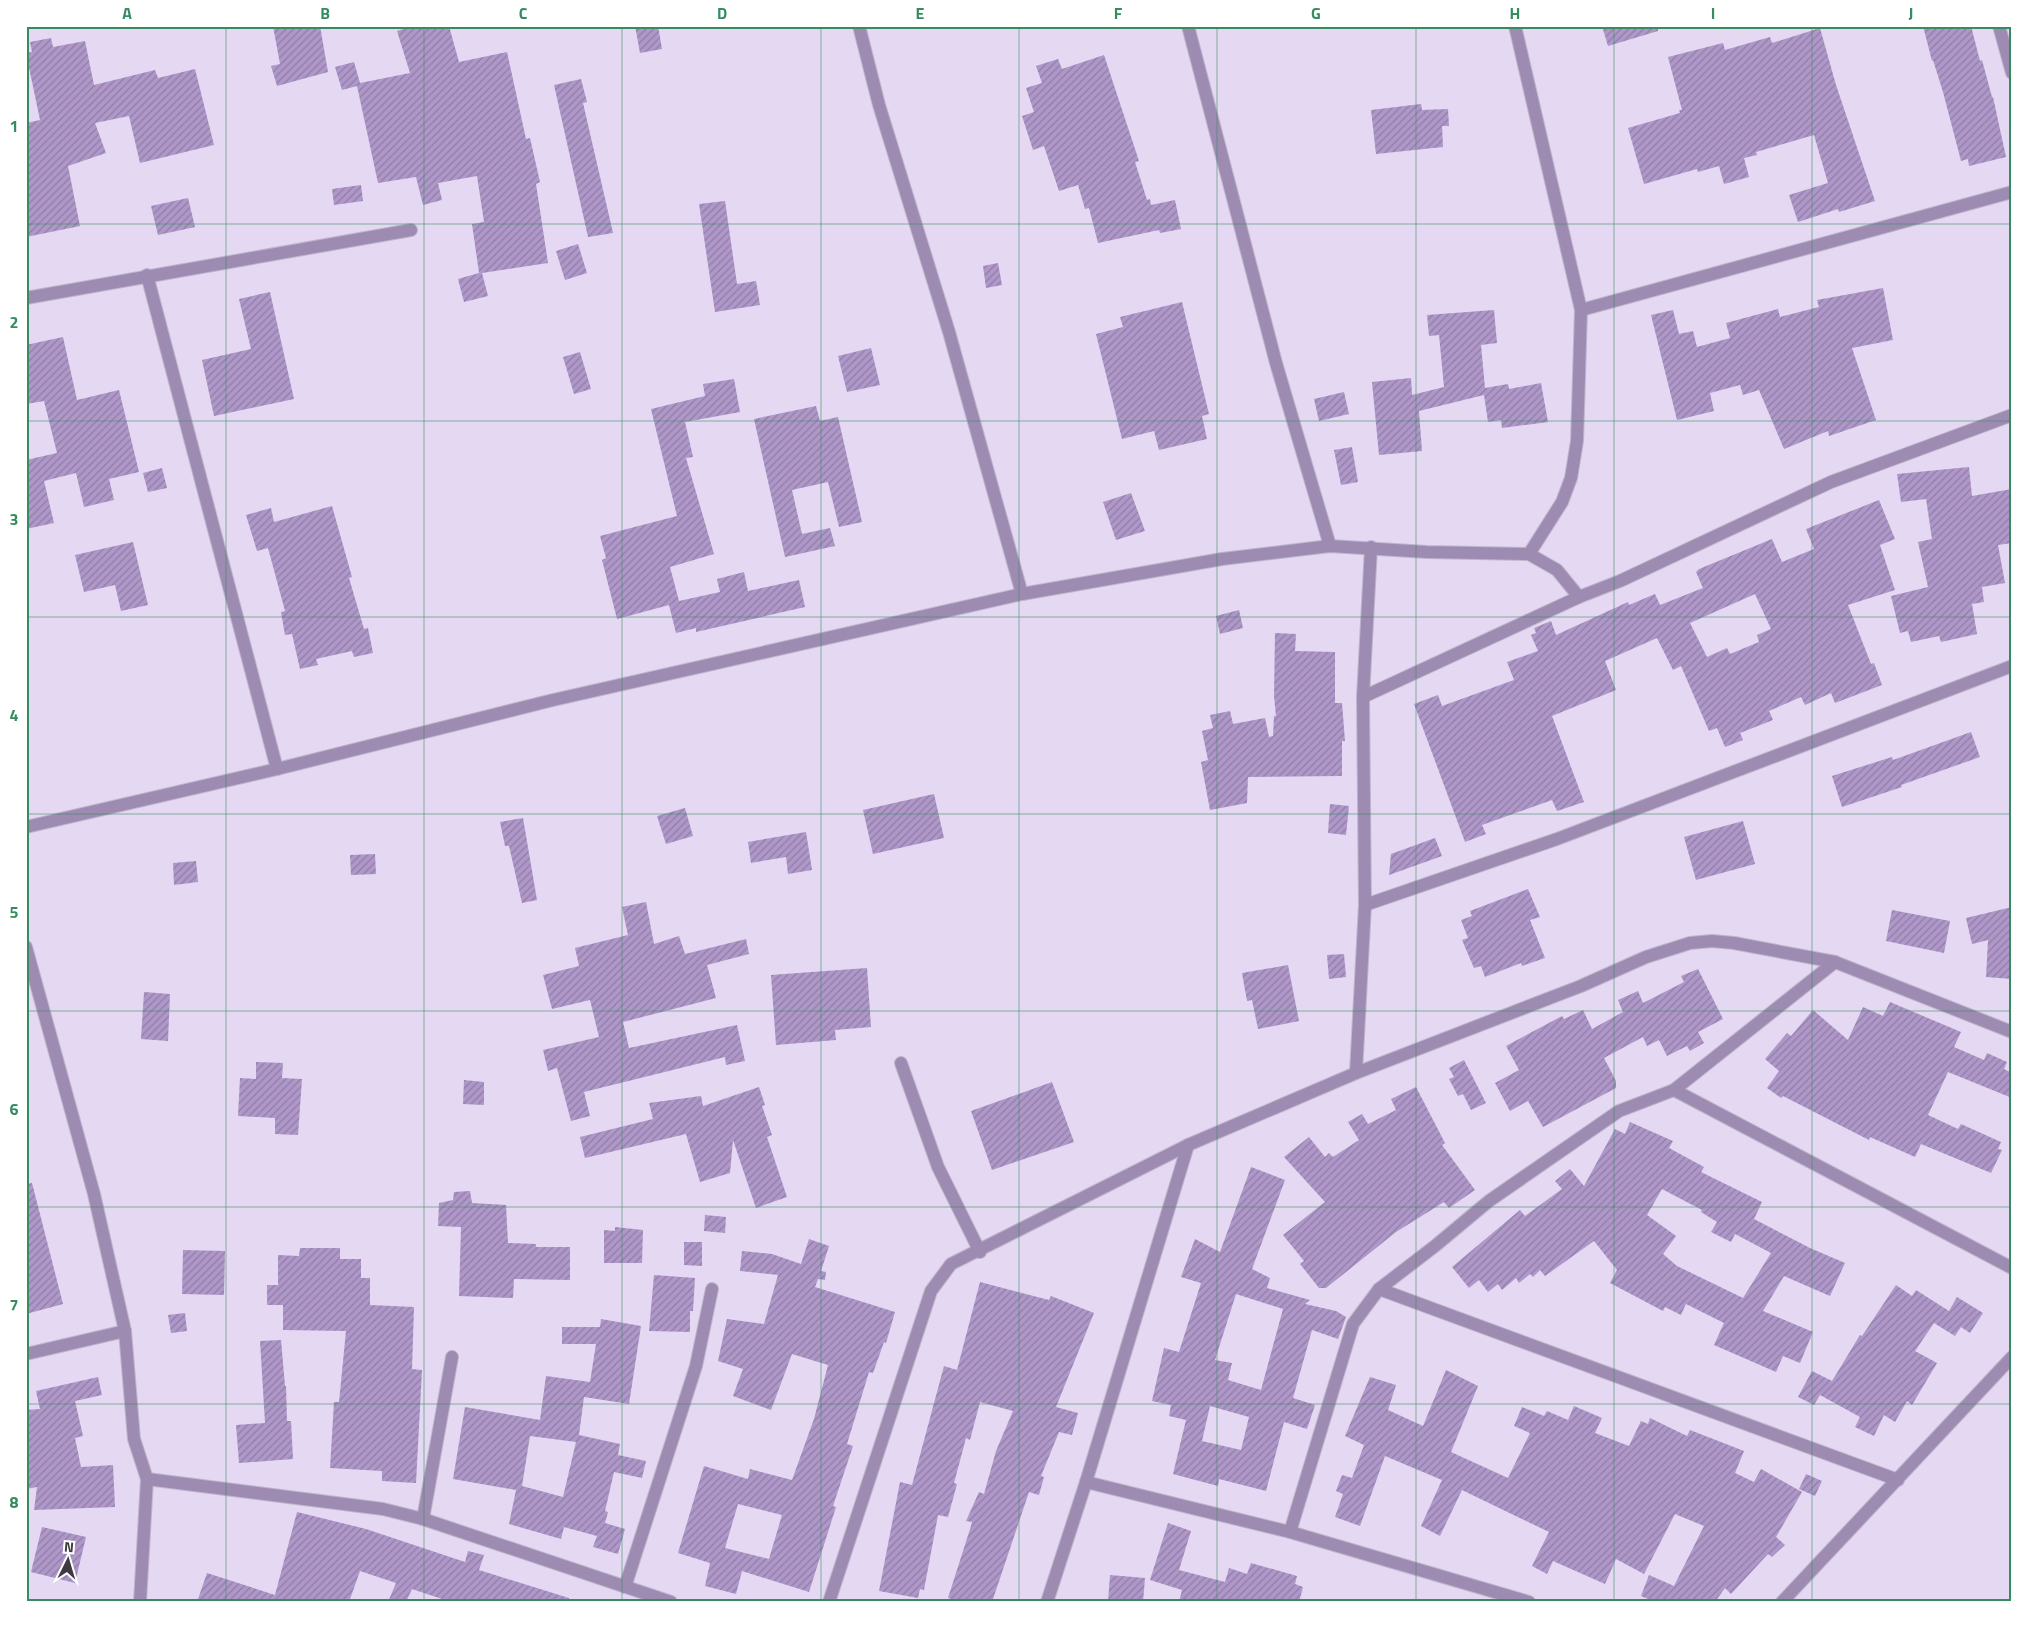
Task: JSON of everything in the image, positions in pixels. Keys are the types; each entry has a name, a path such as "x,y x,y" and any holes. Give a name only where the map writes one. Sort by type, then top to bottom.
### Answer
{"street":[{"path":"859,26 879,104 948,332 1022,594"},
{"path":"1188,26 1276,363 1330,546"},
{"path":"1515,26 1581,310 1577,441 1570,478 1562,502 1529,554"},
{"path":"1999,26 2012,73"},
{"path":"1581,310 1916,216 2012,192"},
{"path":"26,298 147,275 411,230"},
{"path":"147,275 277,770"},
{"path":"1363,697 1580,596 1620,581 1831,482 2012,415"},
{"path":"26,828 277,770 553,700 1022,594 1222,559 1330,546 1371,547 1427,552 1529,554 1557,570 1580,596"},
{"path":"1356,1073 1365,905 1363,697 1371,547"},
{"path":"1365,905 1557,839 2012,666"},
{"path":"829,1602 930,1291 951,1264 980,1252 1188,1146 1356,1073 1581,986 1646,957 1690,943 1712,941 1734,943 1835,962 2012,1032"},
{"path":"26,947 94,1194 125,1331 134,1439 147,1479 140,1602"},
{"path":"1290,1532 1353,1324 1379,1289 1435,1246 1488,1201 1619,1111 1674,1090 1835,962"},
{"path":"901,1063 938,1167 980,1252"},
{"path":"1674,1090 2012,1268"},
{"path":"1047,1602 1086,1482 1188,1146"},
{"path":"625,1587 696,1366 712,1289"},
{"path":"1379,1289 1898,1480"},
{"path":"26,1354 125,1331"},
{"path":"423,1519 452,1357"},
{"path":"1782,1602 2012,1357"},
{"path":"147,1479 383,1509 423,1519 671,1602"},
{"path":"1086,1482 1290,1532 1529,1602"}],"building":[{"path":"273,26 320,26 328,72 277,86 271,66 280,64"},
{"path":"412,26 449,26 459,62 507,52 526,139 530,138 540,182 536,184 548,263 482,273 488,296 464,302 458,279 479,273 472,224 484,222 477,176 438,183 442,200 423,205 416,177 378,183 357,86 342,90 335,67 354,62 360,83 410,73 397,31"},
{"path":"635,26 658,26 662,49 640,53"},
{"path":"1602,26 1658,26 1658,31 1608,46"},
{"path":"1923,26 1971,26 1980,61 1982,60 1993,97 2006,157 1969,166 1968,159 1961,161"},
{"path":"1820,28 1836,85 1875,201 1839,212 1838,209 1798,222 1789,195 1828,183 1814,135 1756,152 1757,155 1744,158 1749,177 1724,184 1719,166 1698,172 1697,169 1644,184 1628,128 1680,113 1679,110 1682,110 1668,57 1723,43 1725,50 1770,37 1772,43"},
{"path":"51,38 53,47 85,41 94,85 155,70 158,78 195,69 214,145 140,163 129,116 95,123 106,153 68,166 80,226 26,237 26,123 40,120 26,53 32,52 30,42"},
{"path":"1104,55 1139,161 1135,162 1147,200 1150,199 1151,205 1175,200 1181,229 1160,233 1159,230 1098,243 1089,208 1085,209 1078,185 1059,191 1044,146 1033,150 1022,116 1034,112 1026,88 1042,83 1036,66 1058,59 1062,69"},
{"path":"581,79 587,102 583,103 613,233 588,237 554,85"},
{"path":"1421,104 1422,110 1448,109 1449,126 1442,126 1443,147 1376,154 1371,110"},
{"path":"361,185 363,201 334,205 332,189"},
{"path":"188,198 195,227 158,235 151,206"},
{"path":"725,201 737,284 756,281 760,305 715,312 699,204"},
{"path":"578,244 587,273 565,280 556,251"},
{"path":"998,263 1002,285 986,288 983,266"},
{"path":"1883,288 1893,340 1852,348 1876,420 1829,436 1828,431 1784,449 1759,390 1743,395 1740,385 1710,393 1714,411 1677,420 1651,315 1673,310 1679,334 1693,331 1697,347 1730,338 1726,323 1778,309 1780,317 1819,307 1817,300"},
{"path":"270,292 294,399 214,416 202,360 251,349 239,299"},
{"path":"1182,302 1209,414 1202,416 1207,439 1159,450 1154,431 1122,439 1096,334 1123,327 1120,317"},
{"path":"1494,310 1497,343 1481,345 1485,388 1508,384 1509,389 1541,383 1548,422 1502,428 1501,420 1488,422 1484,395 1419,411 1422,451 1379,455 1372,382 1411,378 1412,395 1444,387 1439,335 1429,336 1427,315"},
{"path":"63,337 77,400 119,390 139,472 109,479 114,500 84,507 76,473 44,481 54,523 26,529 26,460 57,453 44,401 26,404 26,345"},
{"path":"871,348 880,385 847,392 838,356"},
{"path":"580,352 591,389 574,394 563,357"},
{"path":"734,379 740,412 685,422 693,457 686,458 714,554 670,567 679,601 720,592 717,579 744,572 748,591 799,580 805,607 696,632 696,628 676,633 669,605 617,619 602,560 606,558 600,536 677,516 651,409 705,396 703,384"},
{"path":"1344,392 1349,414 1319,421 1314,399"},
{"path":"816,406 820,421 838,417 862,522 839,527 828,482 792,490 802,534 830,528 835,546 785,557 754,419"},
{"path":"1352,447 1358,482 1341,485 1334,450"},
{"path":"1969,467 1972,496 2012,489 2012,543 1998,545 2005,583 1982,587 1984,602 1972,604 1977,634 1941,642 1939,636 1911,642 1908,631 1900,633 1891,596 1928,587 1918,542 1932,539 1926,499 1901,502 1897,474"},
{"path":"162,468 167,488 148,492 143,473"},
{"path":"1131,493 1145,531 1116,540 1103,502"},
{"path":"1879,500 1895,539 1880,545 1895,590 1848,605 1871,664 1874,663 1882,685 1835,703 1831,693 1805,705 1801,697 1769,711 1773,720 1740,733 1743,740 1725,747 1717,728 1709,731 1681,666 1673,670 1657,638 1605,661 1616,690 1552,716 1584,802 1557,811 1552,800 1482,825 1486,834 1465,842 1414,704 1438,695 1442,706 1514,680 1507,662 1538,651 1531,635 1536,633 1534,628 1551,621 1556,635 1628,602 1629,605 1655,594 1660,605 1703,588 1696,572 1699,569 1772,539 1782,562 1814,549 1806,529","holes":["1755,594 1771,629 1757,635 1759,642 1730,654 1727,648 1707,657 1690,623"]},
{"path":"332,506 352,577 349,578 364,629 368,628 373,653 354,657 352,651 316,659 318,665 300,669 292,634 285,635 281,612 285,611 268,548 257,551 246,515 271,508 274,522"},
{"path":"133,542 148,605 121,611 115,585 84,592 75,555"},
{"path":"1239,610 1243,628 1220,634 1216,616"},
{"path":"1275,633 1296,634 1295,651 1335,652 1335,703 1342,703 1345,741 1342,741 1342,776 1248,777 1247,803 1210,810 1201,762 1208,760 1202,731 1213,728 1210,715 1230,711 1233,724 1265,718 1269,737 1273,736 1274,716 1276,716 1274,696"},
{"path":"1971,732 1980,757 1901,785 1902,787 1842,807 1832,776 1892,757 1893,760"},
{"path":"934,794 944,838 873,854 863,810"},
{"path":"1330,804 1349,806 1346,835 1328,833"},
{"path":"685,808 693,836 666,844 657,816"},
{"path":"523,818 537,900 522,903 509,846 505,846 500,822"},
{"path":"1743,821 1755,864 1696,880 1684,837"},
{"path":"806,832 812,870 788,874 786,857 751,863 748,842"},
{"path":"1435,838 1442,856 1389,875 1391,854"},
{"path":"375,854 376,874 351,875 350,855"},
{"path":"196,861 198,882 174,885 173,863"},
{"path":"1528,889 1540,917 1530,920 1545,958 1522,966 1521,963 1485,977 1481,966 1474,968 1462,940 1468,938 1461,920 1472,916 1470,911"},
{"path":"646,902 654,944 679,936 685,954 746,939 749,954 707,965 716,998 623,1022 629,1048 737,1025 745,1061 726,1065 725,1057 584,1092 590,1116 571,1121 557,1068 548,1071 543,1050 599,1037 590,1000 552,1009 543,975 579,966 575,948 628,935 622,907"},
{"path":"2012,907 2012,979 1986,977 1988,940 1972,944 1966,918"},
{"path":"1892,910 1950,921 1944,953 1886,941"},
{"path":"1344,954 1346,977 1329,979 1327,955"},
{"path":"1288,965 1299,1021 1258,1029 1252,1000 1247,1001 1242,973"},
{"path":"867,968 871,1027 835,1030 836,1040 776,1045 771,975"},
{"path":"1698,969 1723,1019 1698,1032 1704,1043 1690,1051 1687,1046 1667,1056 1659,1040 1647,1046 1643,1037 1604,1058 1616,1081 1616,1088 1543,1127 1528,1101 1510,1111 1495,1083 1519,1070 1506,1046 1562,1016 1564,1019 1583,1010 1592,1029 1623,1012 1618,1000 1638,991 1643,1003 1684,982 1681,976"},
{"path":"144,992 170,994 168,1041 141,1039"},
{"path":"1890,1002 1961,1032 1954,1047 1984,1060 1987,1053 2007,1062 2004,1069 2012,1073 2012,1098 1948,1072 1928,1115 1958,1129 1961,1124 2001,1142 1998,1149 2002,1150 1991,1173 1921,1144 1915,1157 1870,1137 1869,1140 1783,1096 1781,1098 1767,1088 1779,1071 1765,1059 1787,1033 1791,1036 1813,1010 1848,1040 1863,1007 1883,1016"},
{"path":"1464,1060 1486,1103 1471,1110 1463,1094 1458,1096 1449,1079 1454,1077 1449,1068"},
{"path":"256,1062 283,1063 282,1078 302,1079 298,1135 275,1134 275,1118 238,1116 240,1078 256,1079"},
{"path":"464,1080 484,1082 484,1105 463,1104"},
{"path":"1052,1082 1074,1142 992,1170 971,1111"},
{"path":"759,1087 765,1105 762,1106 772,1135 767,1137 787,1197 756,1208 733,1140 730,1173 700,1182 686,1134 585,1158 580,1137 653,1119 649,1103 701,1096 703,1106"},
{"path":"1416,1087 1445,1143 1442,1145 1475,1190 1449,1208 1444,1202 1396,1232 1326,1288 1319,1288 1300,1264 1304,1261 1283,1235 1325,1202 1284,1157 1309,1137 1325,1157 1329,1153 1333,1157 1359,1140 1348,1122 1362,1114 1368,1124 1396,1110 1391,1099"},
{"path":"1630,1122 1673,1141 1669,1148 1704,1167 1701,1172 1762,1202 1754,1219 1810,1248 1845,1263 1830,1296 1784,1276 1763,1311 1813,1332 1800,1363 1783,1356 1776,1372 1714,1345 1724,1323 1686,1304 1681,1315 1665,1307 1663,1311 1610,1283 1617,1270 1594,1241 1545,1276 1540,1270 1533,1277 1530,1274 1519,1283 1516,1278 1502,1290 1498,1284 1488,1292 1479,1280 1469,1288 1452,1267 1520,1210 1525,1216 1562,1189 1555,1181 1570,1169 1584,1186 1615,1129 1625,1134","holes":["1662,1189 1702,1210 1701,1212 1717,1222 1711,1232 1731,1242 1735,1234 1771,1253 1743,1298 1677,1266 1663,1254 1676,1236 1647,1215"]},
{"path":"1251,1167 1285,1180 1252,1269 1270,1278 1267,1288 1310,1300 1305,1304 1336,1311 1346,1317 1338,1339 1312,1330 1293,1398 1315,1405 1307,1429 1284,1422 1266,1491 1219,1479 1218,1486 1173,1474 1186,1420 1169,1416 1171,1405 1152,1401 1164,1348 1179,1352 1201,1283 1181,1277 1195,1239 1220,1252","holes":["1236,1294 1283,1309 1261,1390 1228,1380 1232,1363 1215,1360","1210,1406 1249,1417 1241,1450 1202,1441"]},
{"path":"32,1183 63,1304 26,1314 26,1184"},
{"path":"470,1191 472,1203 506,1205 508,1243 536,1244 536,1247 570,1247 570,1280 514,1279 513,1298 459,1296 461,1227 438,1226 439,1203 453,1200 454,1192"},
{"path":"705,1215 726,1217 725,1233 704,1231"},
{"path":"615,1227 643,1230 642,1263 604,1263 604,1230 615,1231"},
{"path":"809,1239 829,1246 821,1271 826,1272 825,1280 818,1279 815,1287 895,1312 886,1343 884,1342 873,1373 869,1372 847,1444 853,1446 833,1506 836,1507 809,1592 742,1571 736,1594 705,1586 710,1563 678,1553 704,1466 748,1479 750,1469 792,1480 814,1419 828,1365 792,1354 771,1410 733,1396 743,1369 718,1361 727,1319 764,1324 778,1275 740,1271 742,1251 772,1254 801,1264","holes":["738,1504 782,1515 769,1559 725,1548"]},
{"path":"684,1242 702,1242 702,1266 684,1265"},
{"path":"300,1248 340,1248 340,1259 361,1259 361,1278 370,1278 370,1305 414,1307 412,1369 422,1370 416,1483 382,1481 382,1471 330,1468 334,1402 339,1402 346,1331 283,1330 283,1305 267,1305 267,1285 278,1285 278,1255 299,1256"},
{"path":"183,1250 225,1251 224,1295 182,1294"},
{"path":"654,1275 695,1278 693,1311 690,1311 690,1332 649,1331"},
{"path":"980,1282 1049,1300 1051,1296 1094,1313 1056,1407 1078,1413 1072,1435 1059,1432 1041,1476 1044,1477 1039,1495 1029,1492 992,1602 961,1602 948,1598 972,1522 966,1521 979,1492 984,1494 996,1451 1013,1411 980,1402 970,1440 966,1438 954,1483 957,1484 948,1517 938,1515 924,1590 920,1589 918,1598 879,1591 900,1482 912,1485 944,1366 957,1370"},
{"path":"1896,1285 1912,1296 1916,1290 1949,1311 1957,1297 1983,1313 1970,1333 1961,1327 1955,1336 1934,1323 1915,1351 1937,1363 1912,1405 1907,1401 1895,1422 1884,1415 1874,1436 1855,1427 1860,1417 1820,1395 1814,1405 1798,1397 1812,1371 1832,1381 1860,1335 1862,1336"},
{"path":"185,1313 187,1331 171,1333 168,1315"},
{"path":"601,1319 641,1326 629,1404 584,1397 579,1435 620,1444 618,1455 646,1461 642,1478 614,1472 605,1511 608,1512 605,1523 625,1529 618,1554 593,1547 597,1536 564,1527 561,1539 509,1524 516,1490 453,1479 465,1407 540,1420 546,1376 590,1382 596,1344 562,1344 562,1327 600,1327","holes":["530,1436 576,1442 563,1497 522,1486"]},
{"path":"281,1340 286,1386 287,1421 291,1421 293,1459 239,1463 236,1425 265,1423 260,1341"},
{"path":"1446,1370 1478,1386 1451,1452 1508,1478 1530,1433 1514,1426 1522,1407 1544,1416 1547,1411 1568,1420 1574,1406 1602,1418 1595,1433 1629,1446 1641,1421 1648,1424 1650,1418 1687,1436 1690,1430 1744,1451 1735,1473 1754,1482 1761,1469 1802,1492 1776,1537 1785,1545 1772,1557 1768,1554 1731,1594 1725,1588 1715,1602 1655,1602 1641,1596 1649,1575 1674,1586 1704,1526 1675,1514 1644,1574 1616,1559 1605,1584 1553,1561 1547,1574 1532,1566 1549,1532 1462,1490 1440,1536 1421,1526 1442,1480 1385,1456 1360,1526 1335,1517 1343,1494 1336,1491 1342,1475 1352,1478 1364,1445 1345,1436 1370,1377 1396,1385 1388,1410 1423,1426"},
{"path":"98,1377 102,1395 75,1401 83,1436 75,1438 81,1467 113,1465 115,1507 34,1510 37,1487 26,1489 26,1410 40,1409 36,1391"},
{"path":"1806,1474 1822,1481 1815,1496 1799,1489"},
{"path":"297,1512 366,1529 465,1562 468,1551 484,1555 479,1570 569,1598 569,1602 451,1602 412,1589 406,1602 388,1602 396,1583 360,1571 349,1602 197,1602 207,1573 275,1595"},
{"path":"1168,1523 1191,1531 1179,1570 1225,1582 1229,1568 1247,1574 1251,1563 1297,1576 1295,1584 1303,1587 1299,1602 1179,1602 1182,1590 1150,1580"},
{"path":"42,1527 86,1537 75,1583 31,1572"},
{"path":"1110,1575 1145,1578 1143,1602 1108,1602"}]}
